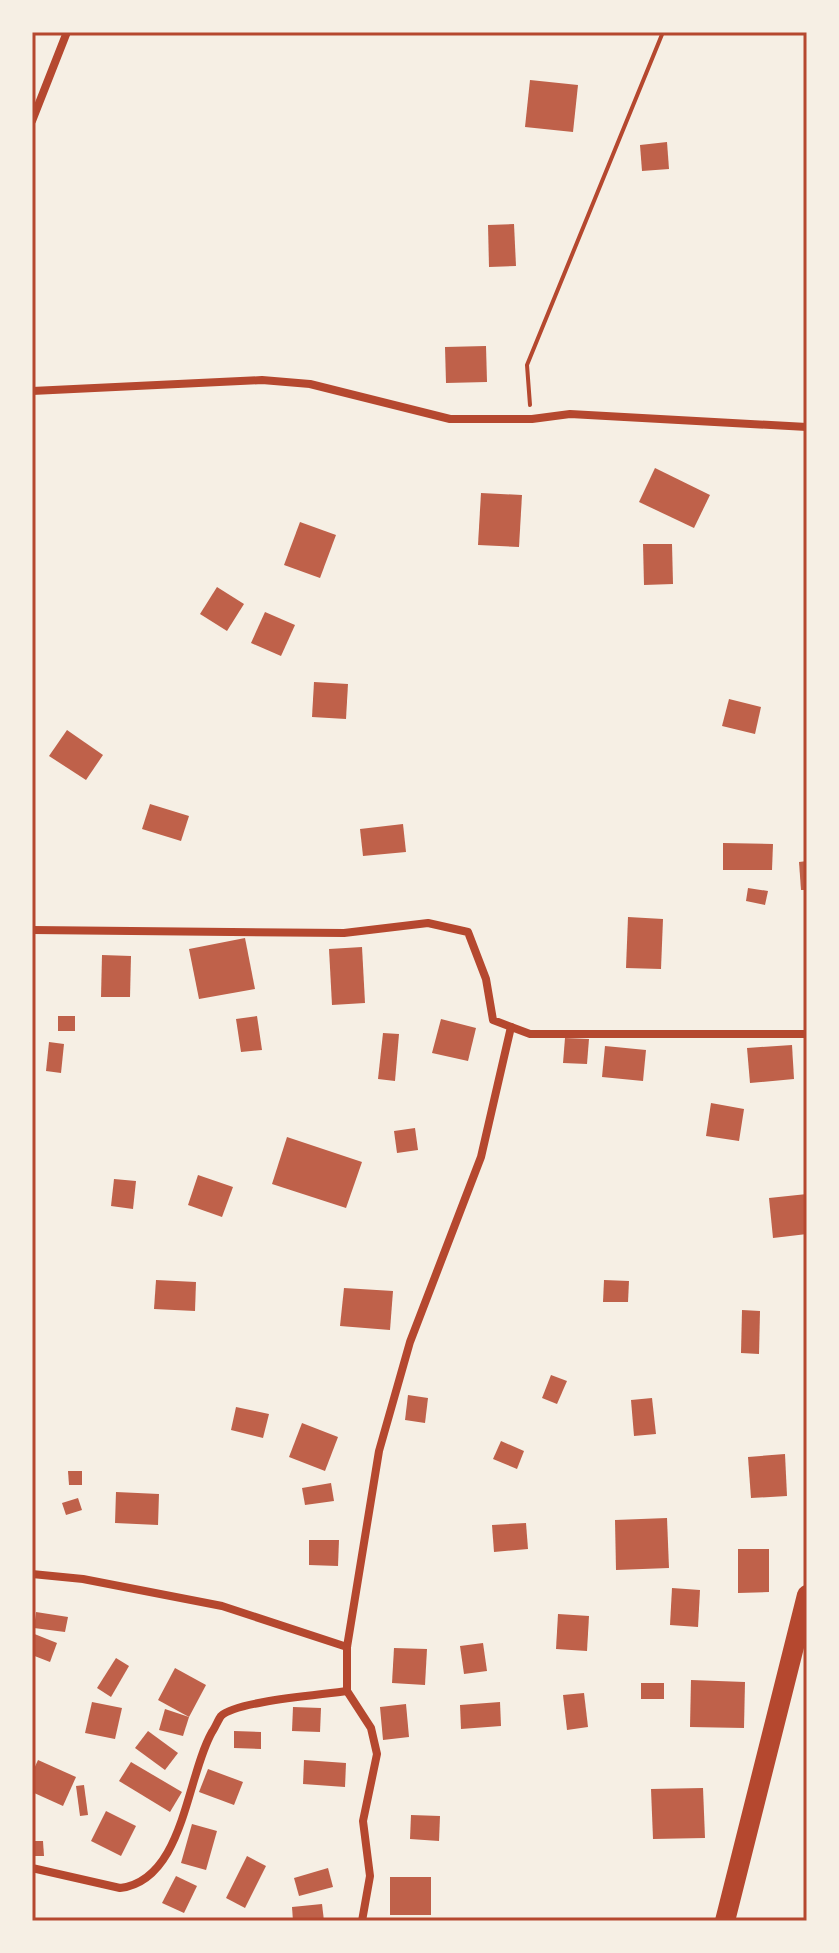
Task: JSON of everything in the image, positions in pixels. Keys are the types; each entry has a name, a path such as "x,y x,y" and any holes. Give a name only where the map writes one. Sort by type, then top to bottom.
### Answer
{"main road":[{"path":"725,1921 807,1595"}],"street":[{"path":"32,121 67,32"},
{"path":"32,391 262,380 310,384 450,419 532,419 570,414 807,427"},
{"path":"32,930 344,933 428,923 468,932 486,979 493,1020 530,1034 807,1034"},
{"path":"362,1921 370,1876 363,1821 377,1754 371,1728 347,1691 347,1647 379,1451 410,1342 481,1157 511,1027"},
{"path":"32,1574 83,1579 222,1606 347,1647"},
{"path":"32,1868 120,1888 135,1886 151,1876 178,1831 205,1744 222,1715 240,1707 347,1691"}],"path":[{"path":"532,419 527,365 663,32"}],"building":[{"path":"530,80 578,85 573,132 525,127"},
{"path":"667,142 669,169 642,171 640,145"},
{"path":"514,224 516,266 489,267 488,225"},
{"path":"486,346 487,382 446,383 445,347"},
{"path":"655,468 710,495 694,528 639,502"},
{"path":"481,493 522,495 519,547 478,545"},
{"path":"300,522 336,535 320,578 284,565"},
{"path":"643,544 672,544 673,584 644,585"},
{"path":"217,587 244,604 227,631 200,614"},
{"path":"265,612 295,625 281,656 251,643"},
{"path":"314,682 348,684 346,719 312,717"},
{"path":"729,699 761,707 755,734 722,726"},
{"path":"67,730 103,755 86,780 49,756"},
{"path":"150,804 189,816 181,841 142,829"},
{"path":"403,824 406,852 363,856 360,829"},
{"path":"723,843 773,844 772,870 723,870"},
{"path":"807,861 807,890 801,890 799,862"},
{"path":"748,888 768,891 765,905 746,901"},
{"path":"628,917 663,919 661,969 626,968"},
{"path":"245,938 255,989 199,999 189,949"},
{"path":"362,947 365,1003 332,1005 329,949"},
{"path":"102,955 131,956 130,997 101,997"},
{"path":"58,1016 75,1016 75,1031 58,1031"},
{"path":"257,1016 262,1050 241,1052 236,1019"},
{"path":"441,1019 476,1028 468,1061 432,1053"},
{"path":"383,1033 399,1034 395,1081 378,1079"},
{"path":"565,1038 589,1039 587,1064 563,1063"},
{"path":"49,1042 64,1044 61,1073 46,1071"},
{"path":"792,1045 794,1079 750,1083 747,1048"},
{"path":"605,1046 646,1050 643,1081 602,1077"},
{"path":"711,1103 744,1109 739,1141 706,1136"},
{"path":"415,1128 418,1150 397,1153 394,1131"},
{"path":"287,1137 362,1162 346,1208 272,1184"},
{"path":"198,1175 233,1187 222,1217 188,1205"},
{"path":"114,1179 136,1181 133,1209 111,1206"},
{"path":"807,1194 807,1234 773,1238 769,1198"},
{"path":"156,1280 196,1282 195,1311 154,1309"},
{"path":"604,1280 629,1281 628,1302 603,1302"},
{"path":"344,1288 393,1291 390,1330 340,1326"},
{"path":"742,1310 760,1311 759,1354 741,1353"},
{"path":"551,1375 567,1381 557,1404 542,1398"},
{"path":"408,1395 428,1398 425,1423 405,1420"},
{"path":"652,1398 656,1434 634,1436 631,1400"},
{"path":"236,1407 269,1414 263,1438 231,1430"},
{"path":"302,1423 338,1437 325,1471 289,1457"},
{"path":"501,1441 524,1451 517,1469 493,1459"},
{"path":"785,1454 787,1496 751,1498 748,1457"},
{"path":"68,1471 82,1471 82,1485 69,1485"},
{"path":"331,1483 334,1501 305,1505 302,1488"},
{"path":"116,1492 159,1494 158,1525 115,1523"},
{"path":"78,1498 82,1510 66,1515 62,1503"},
{"path":"667,1518 669,1568 616,1570 615,1520"},
{"path":"526,1523 528,1549 494,1552 492,1525"},
{"path":"309,1540 339,1540 338,1566 309,1565"},
{"path":"738,1549 769,1549 769,1592 738,1593"},
{"path":"672,1588 700,1590 698,1627 670,1625"},
{"path":"36,1612 68,1617 65,1632 34,1628"},
{"path":"558,1614 589,1616 587,1651 556,1649"},
{"path":"32,1633 57,1643 50,1662 32,1655"},
{"path":"483,1643 487,1671 464,1674 460,1646"},
{"path":"394,1648 427,1649 425,1685 392,1683"},
{"path":"116,1658 129,1666 111,1697 97,1688"},
{"path":"175,1668 206,1685 189,1717 158,1700"},
{"path":"691,1680 745,1682 744,1728 690,1727"},
{"path":"641,1683 664,1683 664,1699 641,1699"},
{"path":"584,1693 588,1727 567,1730 563,1695"},
{"path":"92,1702 122,1708 115,1739 85,1733"},
{"path":"500,1702 501,1726 461,1729 460,1705"},
{"path":"406,1704 409,1737 383,1740 380,1707"},
{"path":"293,1707 321,1708 320,1732 292,1731"},
{"path":"165,1709 189,1717 183,1736 159,1730"},
{"path":"148,1731 178,1753 165,1770 135,1748"},
{"path":"234,1731 261,1732 261,1749 234,1748"},
{"path":"38,1760 76,1777 63,1806 32,1792 32,1773"},
{"path":"304,1760 346,1763 345,1787 303,1784"},
{"path":"131,1762 182,1792 170,1812 119,1781"},
{"path":"208,1769 243,1782 234,1805 199,1792"},
{"path":"84,1785 88,1815 80,1816 76,1786"},
{"path":"703,1788 705,1838 653,1839 651,1789"},
{"path":"106,1811 136,1826 121,1856 91,1841"},
{"path":"411,1815 440,1816 439,1841 410,1839"},
{"path":"192,1824 217,1831 206,1870 181,1863"},
{"path":"32,1841 43,1841 44,1856 32,1856"},
{"path":"247,1856 266,1866 245,1908 226,1898"},
{"path":"328,1868 333,1887 299,1896 294,1878"},
{"path":"176,1876 197,1886 184,1913 162,1903"},
{"path":"390,1877 431,1877 431,1915 390,1915"},
{"path":"322,1904 324,1921 293,1921 292,1907"}]}
